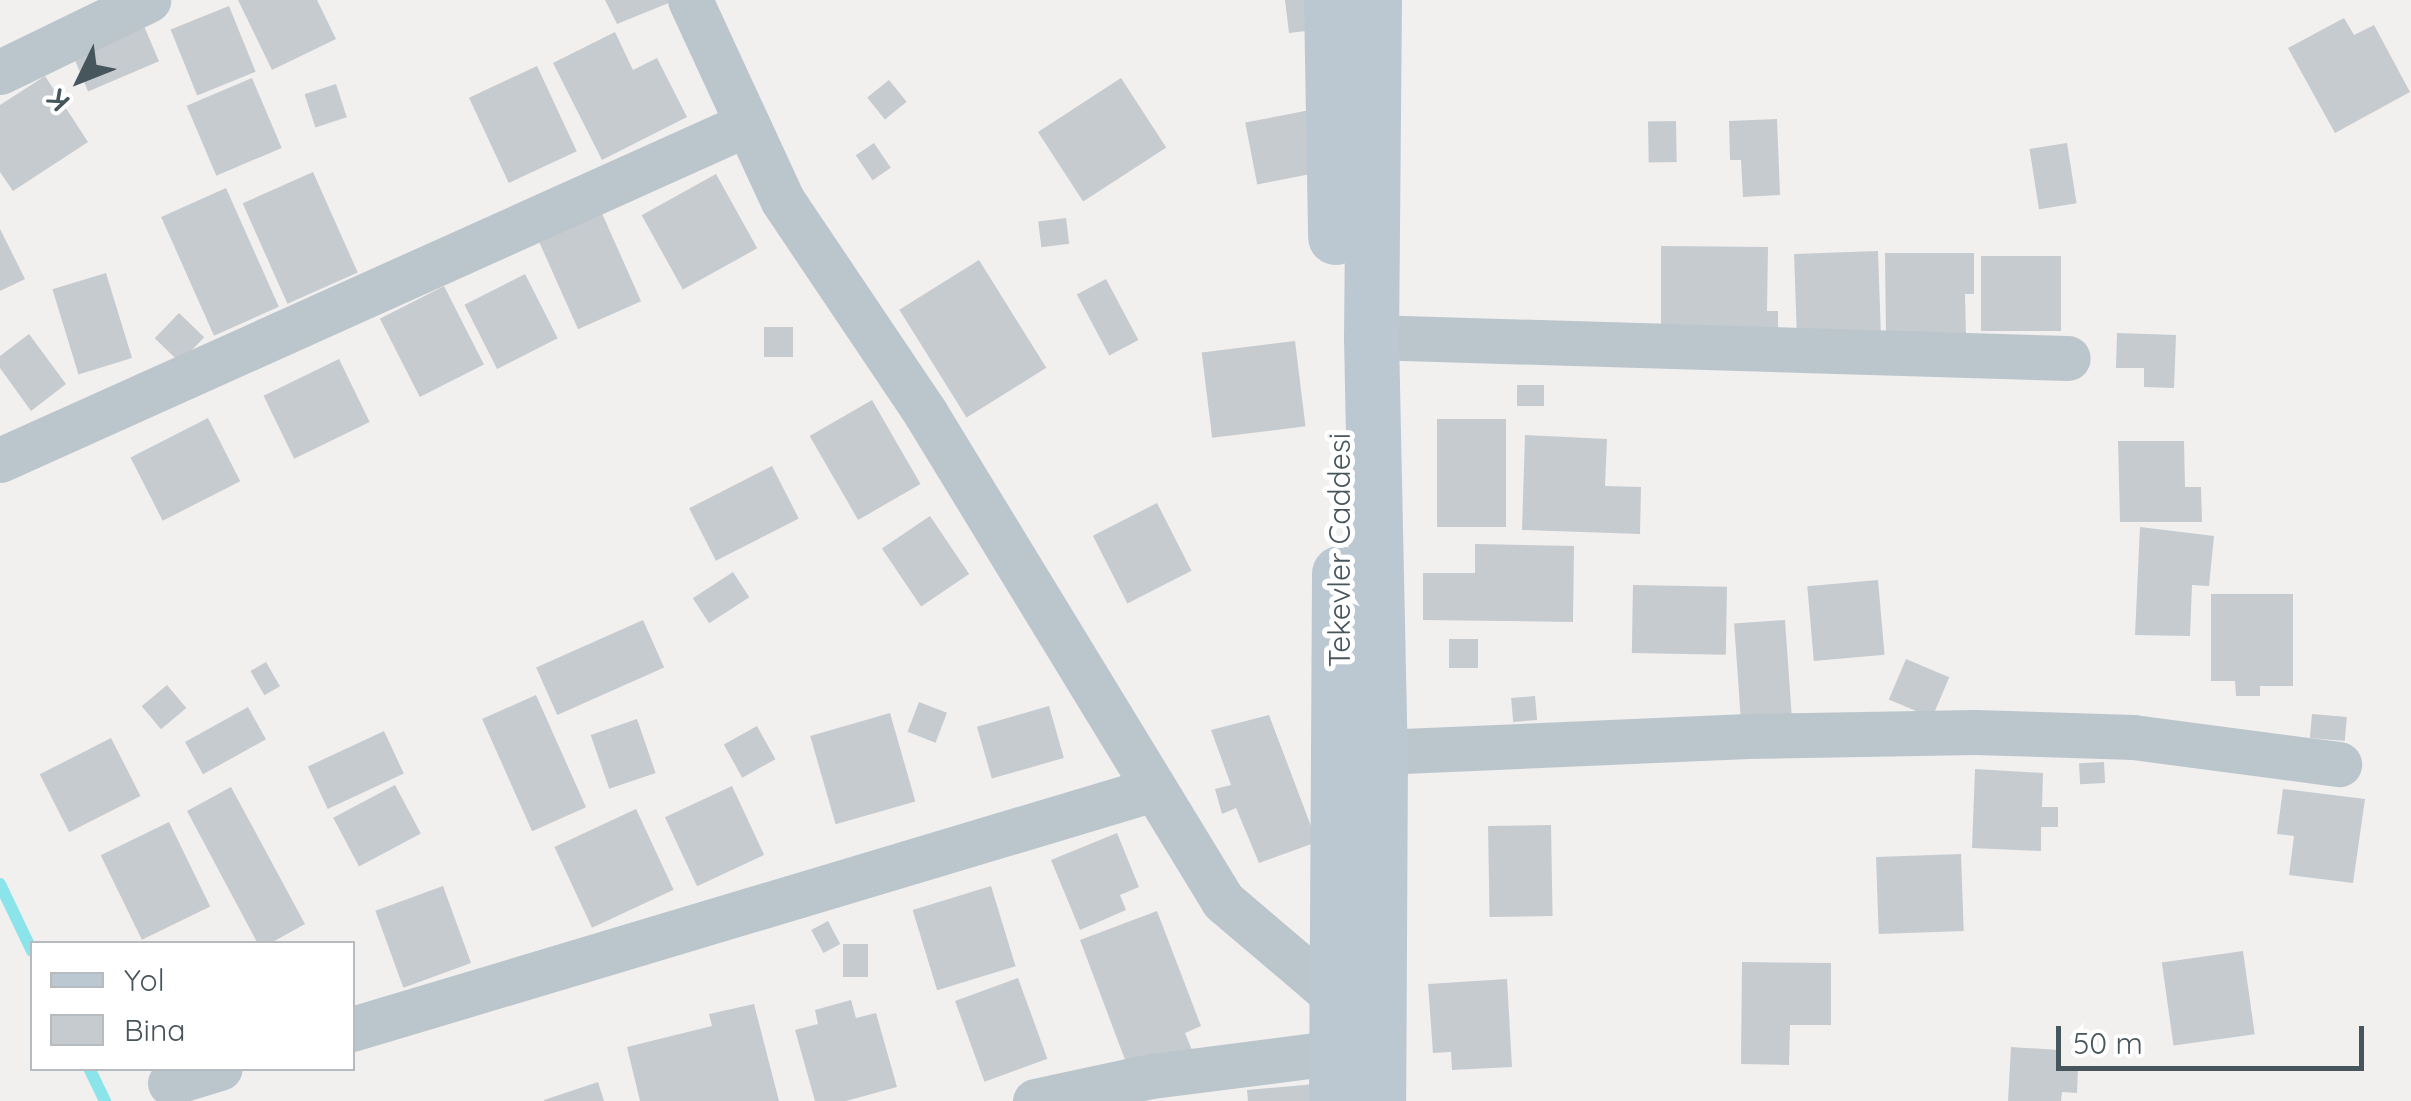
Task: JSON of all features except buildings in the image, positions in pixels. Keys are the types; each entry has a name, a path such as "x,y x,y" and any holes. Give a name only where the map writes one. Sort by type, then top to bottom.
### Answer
{"street":[{"path":"0,72 148,0"},
{"path":"690,0 783,201 926,414 1223,902 1353,1045 1378,1101"},
{"name":"Tekevler Caddesi","path":"1331,0 1353,1045"},
{"path":"1353,1045 1380,752 1370,337 1374,0"},
{"path":"0,460 748,124"},
{"path":"1370,337 2068,358"},
{"path":"1380,752 1748,736 1974,732 2133,737 2338,764"},
{"path":"355,1028 1154,789"},
{"path":"1035,1101 1152,1076 1353,1045"},
{"path":"170,1084 211,1071"}],"waterway":[{"path":"0,884 30,947"},
{"path":"90,1071 105,1101"}]}
